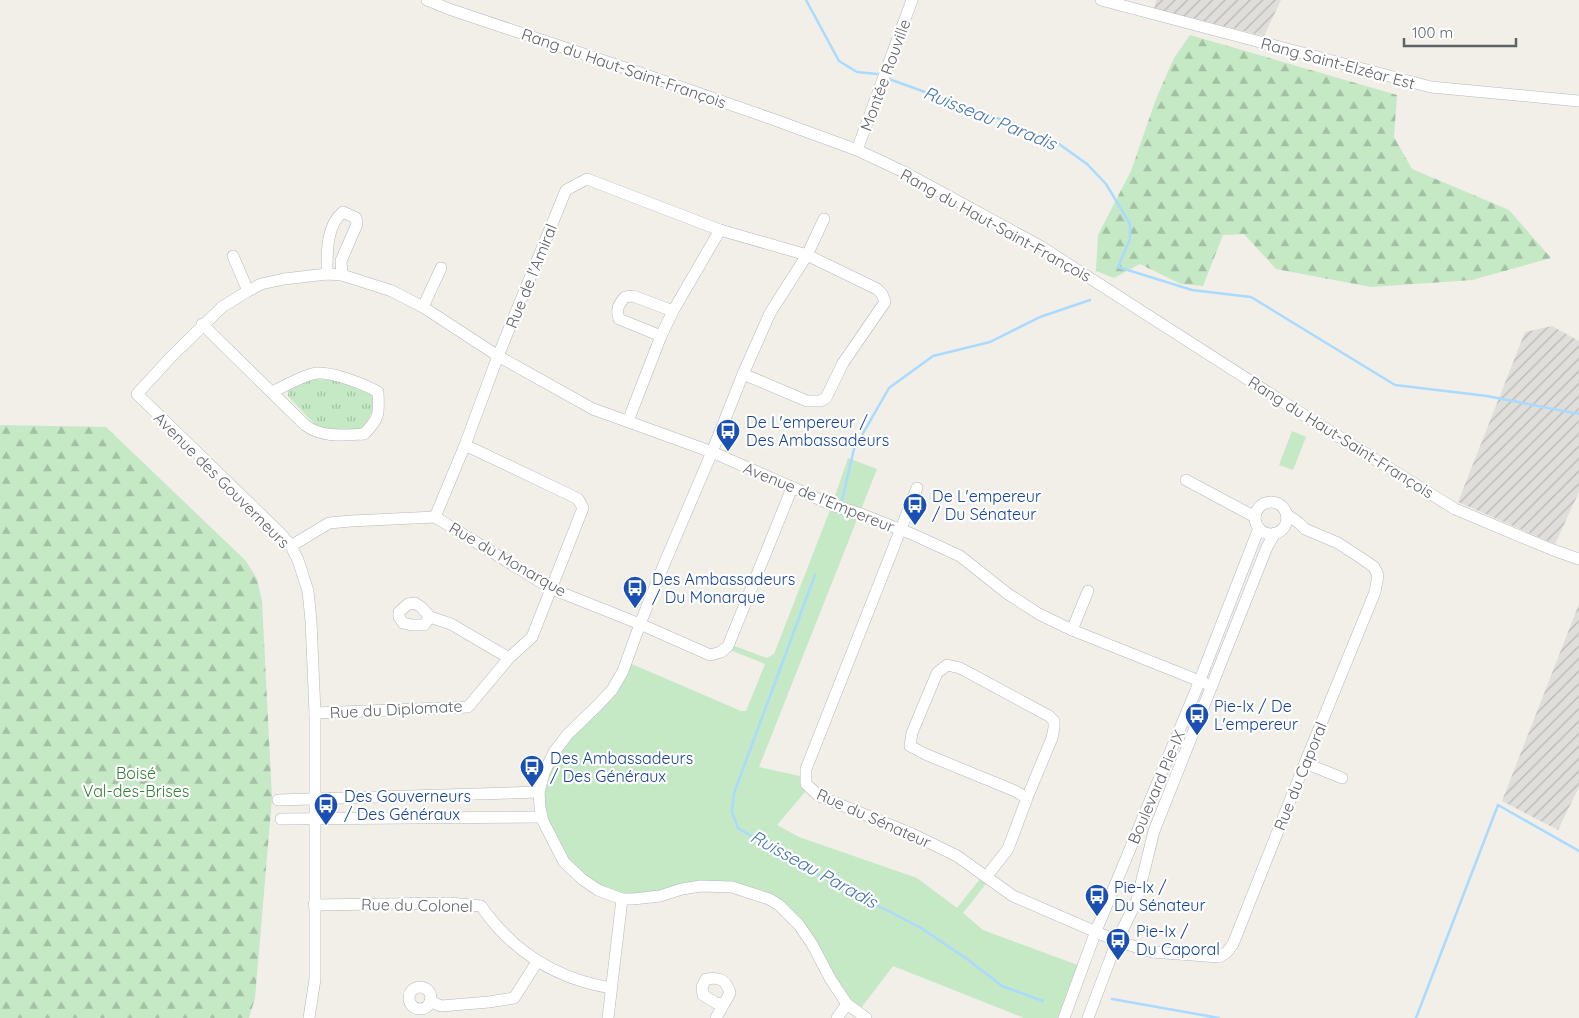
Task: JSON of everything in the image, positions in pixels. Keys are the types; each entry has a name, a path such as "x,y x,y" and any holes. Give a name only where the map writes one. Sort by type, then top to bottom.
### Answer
{"street":[{"name":"Rang du Haut-Saint-François","path":"427,0 646,74 857,150 906,173 1040,246 1283,402 1455,509 1579,560"},
{"name":"Montée Rouville","path":"857,150 912,0"},
{"name":"Rang Saint-Elzéar Est","path":"1102,0 1431,87 1579,101"},
{"name":"Rue de l'Amiral","path":"435,517 566,190 587,179 720,230 807,255 882,294 884,302 843,363 826,398 820,401 807,402 743,374"},
{"path":"326,274 328,239 338,216 343,212 356,218 357,224 341,261 342,275"},
{"path":"824,219 807,255 770,313 665,562 623,671 612,690 568,734 554,752 544,773 540,792 541,817 564,862 582,879 598,890 622,898 633,899 660,896 682,889 702,886 732,887 769,899 779,905 799,925 847,1004 866,1018"},
{"path":"628,421 661,336 673,311 720,230"},
{"path":"233,256 248,290"},
{"path":"423,307 441,268"},
{"name":"Avenue de l'Empereur","path":"137,394 202,324 222,306 248,290 261,284 277,281 326,274 342,275 392,291 423,307 498,356 593,408 712,452 832,505 902,530 960,556 1008,594 1040,614 1072,630 1212,686"},
{"path":"661,336 620,318 617,310 619,304 625,297 633,296 673,311"},
{"path":"202,324 305,425 314,432 335,435 364,434 375,423 379,410 378,392 328,374 316,373 272,392"},
{"name":"Avenue des Gouverneurs","path":"137,394 281,534 291,546 298,560 308,591 315,713 314,979 309,1018"},
{"name":"Rue du Diplomate","path":"315,713 468,707 509,658 532,638 583,508 578,499 465,445"},
{"path":"1186,480 1236,505 1255,517 1260,528 1266,533 1278,531 1286,522 1286,514 1283,507 1276,503 1268,502 1260,506 1236,505"},
{"name":"Rue du Monarque","path":"291,546 329,523 435,517 552,589 640,624 710,655 721,652 728,646 792,488"},
{"name":"Rue du Sénateur","path":"917,488 806,769 806,784 818,796 910,833 957,856 1013,896 1096,931 1117,942"},
{"path":"1255,517 1260,506"},
{"name":"Rue du Caporal","path":"1117,942 1152,952 1190,956 1219,957 1228,952 1233,944 1375,592 1378,575 1374,567 1338,543 1305,529 1299,522 1286,514"},
{"name":"Boulevard Pie-IX","path":"1064,1018 1096,931 1200,681 1260,528"},
{"name":"Rue du Caporal","path":"1278,531 1305,529"},
{"name":"Boulevard Pie-IX","path":"1088,1018 1117,942 1137,900 1154,831 1267,547 1278,531"},
{"path":"1072,630 1088,592"},
{"path":"430,617 450,624 509,658"},
{"path":"986,877 1008,849 1052,738 1054,721 1049,716 960,668 947,665 937,673 912,733 910,746 1015,791 1027,798"},
{"path":"1305,763 1342,778"},
{"path":"278,800 540,792"},
{"path":"281,819 541,817"},
{"path":"608,1018 622,898"},
{"name":"Rue du Colonel","path":"314,905 448,903 481,906 519,949 537,962 556,972 590,984 611,988"},
{"path":"430,1001 440,1006 514,998 537,962"},
{"path":"716,1018 724,1004"},
{"path":"837,1018 847,1004"}],"shaded area":[{"path":"1156,0 1281,0 1264,36 1154,9"},
{"path":"1552,326 1579,341 1579,492 1555,544 1458,502 1525,332"},
{"path":"1579,604 1579,787 1558,830 1502,801"}],"green space":[{"path":"1190,35 1397,95 1394,137 1412,169 1509,210 1551,258 1472,280 1371,287 1276,269 1244,234 1223,235 1203,286 1181,284 1140,264 1114,278 1096,271 1098,235 1131,171 1156,99 1174,58"},
{"path":"311,379 336,380 375,396 377,401 366,425 359,430 319,429 288,396 288,390"},
{"name":"Boisé Val-des-Brises","path":"0,425 106,427 246,561 257,579 262,601 272,798 255,998 249,1018 0,1018"},
{"path":"1292,431 1306,437 1293,470 1279,465"},
{"path":"848,458 877,469 759,767 800,776 805,792 777,825 799,837 917,878 957,908 983,875 989,880 963,913 983,930 1083,967 1064,1018 1024,1018 893,966 858,1012 779,905 732,887 622,899 564,862 541,817 544,773 554,752 598,705 627,662 741,711 746,711 765,664 730,650 732,645 767,658 774,654 832,505"}],"waterway":[{"name":"Ruisseau Paradis","path":"806,0 839,61 857,72 877,74"},
{"path":"889,79 1019,126 1059,144 1087,164 1106,184 1130,224 1130,239 1118,267 1192,290 1251,297 1395,385 1487,396 1579,414"},
{"name":"Ruisseau Paradis","path":"842,500 854,449 889,388 933,356 990,342 1040,317 1090,300"},
{"name":"Ruisseau Paradis","path":"815,575 734,793 732,812 738,828 815,873 921,928 967,959 1002,986 1043,1001"},
{"path":"1416,1018 1498,805 1579,851"},
{"name":"Ruisseau Paradis","path":"1112,999 1219,1018"}],"place":[{"name":"De L'empereur / Des Ambassadeurs","path":"728,452"},
{"name":"De L'empereur / Du Sénateur","path":"915,526"},
{"name":"Des Ambassadeurs / Du Monarque","path":"635,609"},
{"name":"Pie-Ix / De L'empereur","path":"1197,736"},
{"name":"Des Ambassadeurs / Des Généraux","path":"532,788"},
{"name":"Des Gouverneurs / Des Généraux","path":"326,826"},
{"name":"Pie-Ix / Du Sénateur","path":"1097,917"},
{"name":"Pie-Ix / Du Caporal","path":"1118,961"}]}
